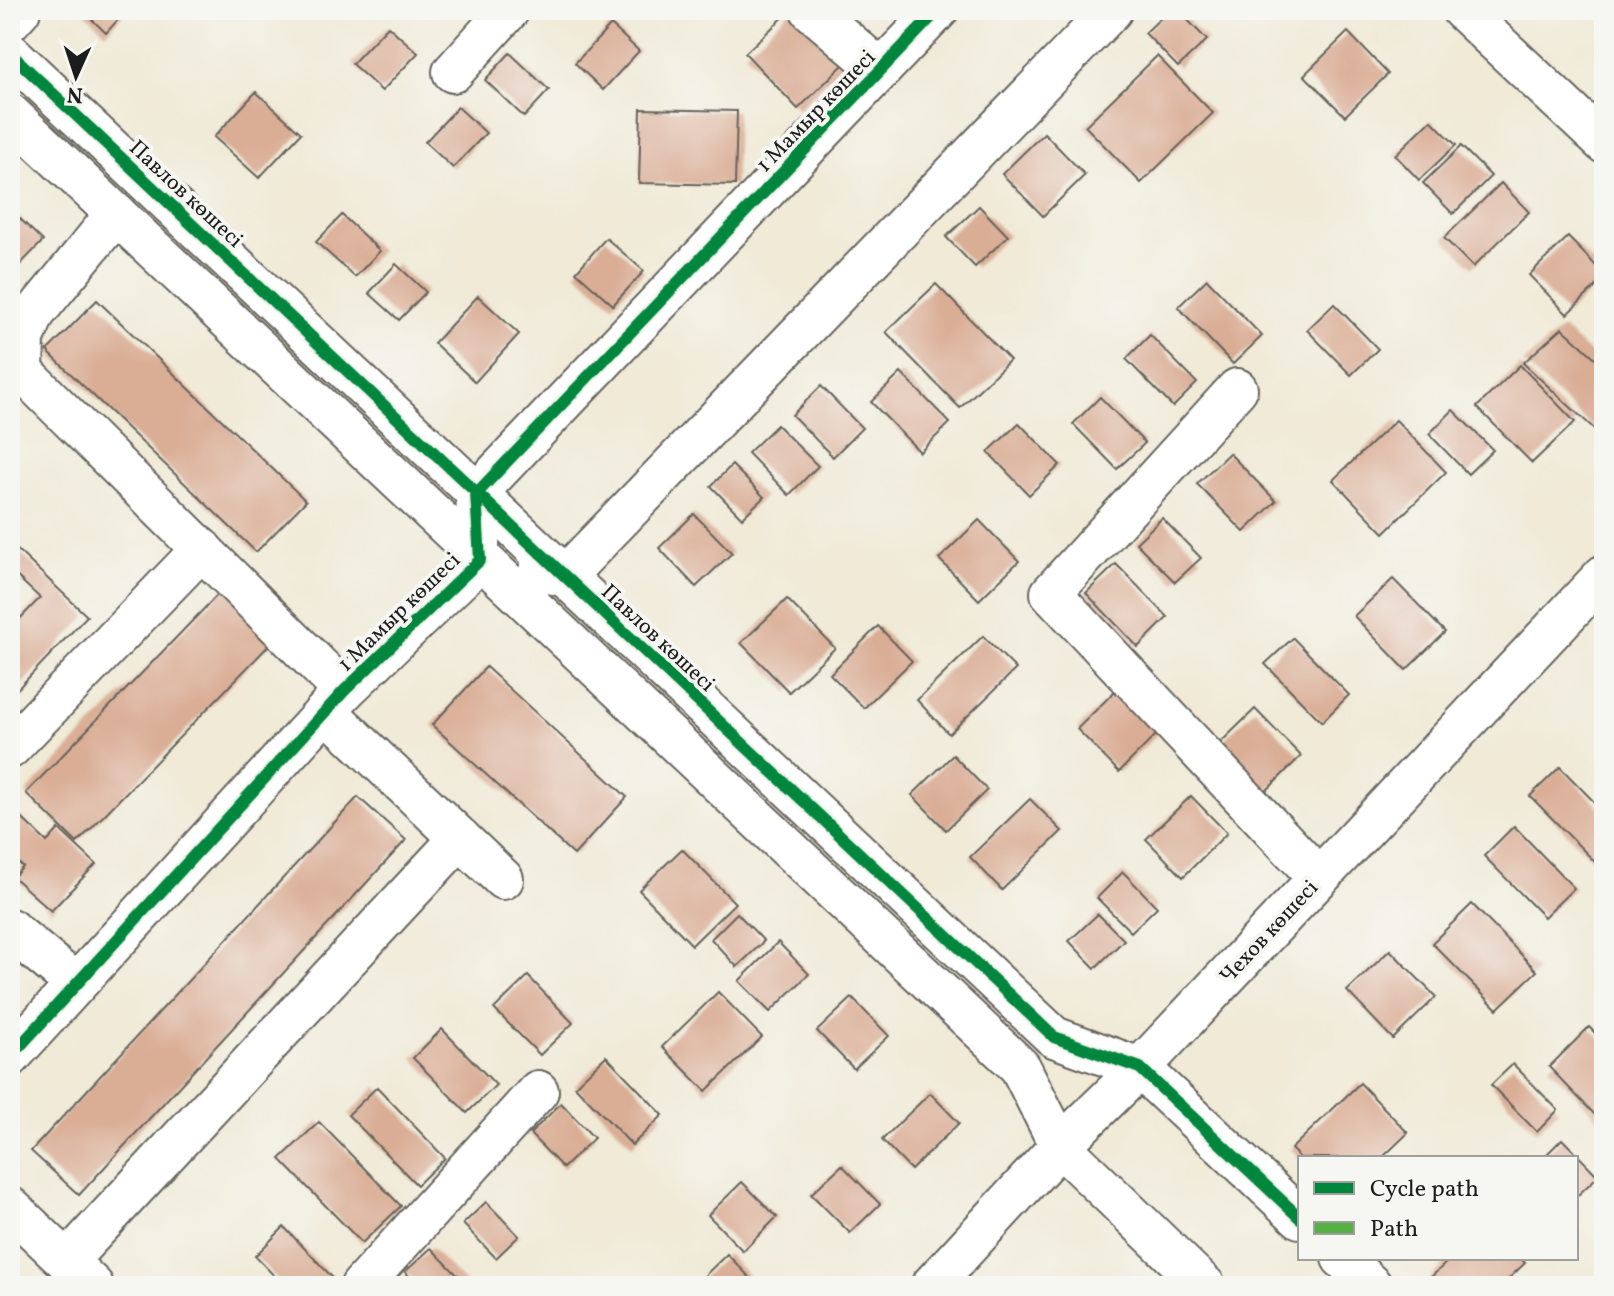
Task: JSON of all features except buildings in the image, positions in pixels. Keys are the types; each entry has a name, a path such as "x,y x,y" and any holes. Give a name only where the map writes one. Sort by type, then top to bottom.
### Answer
{"street":[{"path":"10,21 20,10"},
{"path":"453,72 509,10"},
{"path":"811,10 881,70"},
{"name":"1 Мамыр көшесі","path":"10,1057 335,701 480,560 476,494 938,10"},
{"path":"565,576 1112,10"},
{"path":"1462,10 1604,143"},
{"name":"Павлов көшесі","path":"10,53 1054,1037 1140,1068 1298,1216"},
{"path":"10,114 1020,1067 1060,1146 1205,1286"},
{"path":"116,214 35,313 24,338 23,372 202,549 335,701 460,838 503,879"},
{"path":"1237,389 1051,593 1319,878"},
{"path":"10,748 202,549"},
{"name":"1 Мамыр көшесі","path":"480,560 565,576"},
{"name":"Чехов көшесі","path":"931,1286 1060,1146 1140,1068 1604,575"},
{"path":"10,1207 80,1274 460,838"},
{"path":"10,929 76,984"},
{"path":"361,1286 538,1091"},
{"path":"1344,1260 1372,1286"}],"marked path":[{"path":"10,21 20,10"}],"cycle path":[{"path":"10,1057 344,691 480,560 476,494 938,10"},
{"path":"10,53 1054,1037 1140,1068 1298,1216"}]}
